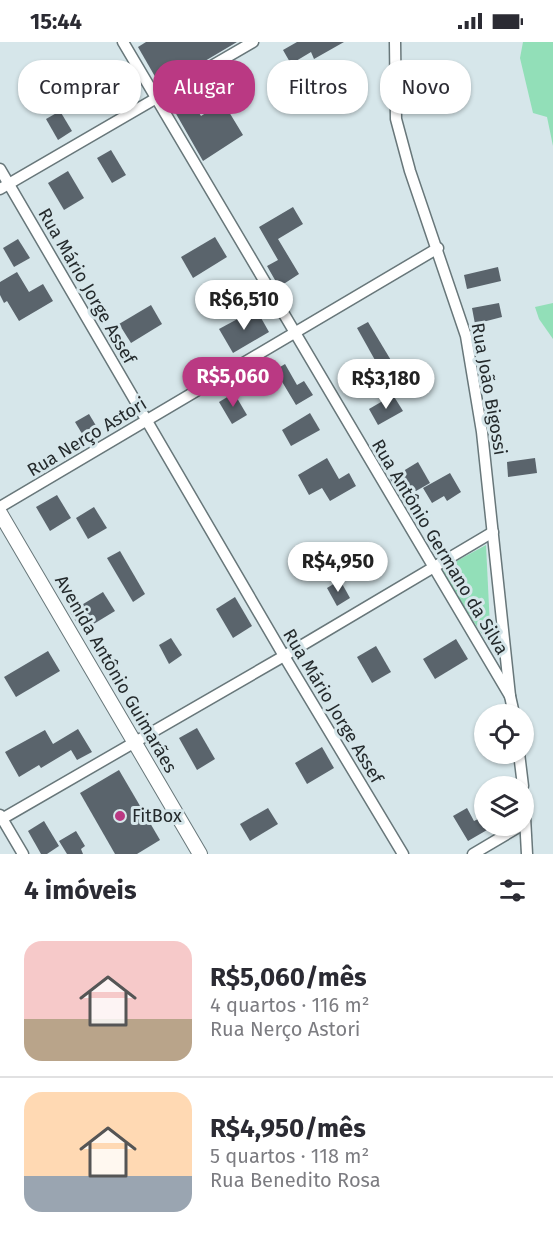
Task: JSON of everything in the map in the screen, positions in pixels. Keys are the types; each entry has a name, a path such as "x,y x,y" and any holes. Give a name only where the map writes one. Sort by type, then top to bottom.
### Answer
{"street":[{"name":"Rua Antônio Germano da Silva","path":"123,42 153,93"},
{"path":"222,60 253,42"},
{"name":"Rua João Bigossi","path":"395,42 396,119 466,336 482,432 512,704"},
{"path":"4,186 153,100"},
{"name":"Rua Antônio Germano da Silva","path":"165,114 432,568 510,696"},
{"name":"Rua Mário Jorge Assef","path":"0,169 4,186 147,420 402,854"},
{"name":"Rua Nerço Astori","path":"0,507 438,248"},
{"name":"Avenida Antônio Guimarães","path":"0,513 200,854"},
{"path":"23,854 1,818 284,656 493,532"},
{"path":"473,854 504,836"},
{"path":"525,836 527,854"}],"green space":[{"path":"523,42 553,42 553,146 547,117 533,113 520,58"},
{"path":"553,303 553,339 539,319 535,307"},
{"path":"486,545 491,648 440,570"}],"building":[{"path":"146,42 237,42 207,60 153,60 153,73 138,47"},
{"path":"297,42 344,42 314,59 311,52 298,60 289,60 283,50"},
{"path":"55,114 62,114 72,131 58,140 46,119"},
{"path":"176,114 200,114 201,116 230,114 243,135 203,161"},
{"path":"111,150 126,175 112,183 97,158"},
{"path":"68,171 84,198 64,210 48,183"},
{"path":"293,207 303,224 278,239 299,274 279,287 267,266 278,260 259,227"},
{"path":"215,237 227,257 193,278 181,257"},
{"path":"18,239 30,258 14,267 3,248"},
{"path":"498,267 501,281 467,289 464,275"},
{"path":"17,272 29,292 43,284 53,301 19,321 7,301 4,303 0,295 0,282"},
{"path":"499,303 502,317 475,324 472,308"},
{"path":"151,305 162,324 131,343 119,324"},
{"path":"256,309 269,332 233,353 219,329"},
{"path":"368,322 392,362 380,369 357,328"},
{"path":"285,364 297,385 304,381 313,395 296,405 275,370"},
{"path":"261,367 268,379 257,385 250,373"},
{"path":"234,393 247,415 232,424 219,402"},
{"path":"393,395 403,411 378,425 369,409"},
{"path":"310,413 320,430 291,446 282,430"},
{"path":"89,414 101,434 87,442 75,422"},
{"path":"327,458 339,479 349,473 356,486 330,501 322,488 309,495 298,475"},
{"path":"535,458 537,473 508,477 507,462"},
{"path":"418,462 430,483 402,499 390,479"},
{"path":"450,473 461,492 447,501 444,496 432,503 423,488"},
{"path":"57,495 71,518 50,531 36,507"},
{"path":"94,507 107,528 88,539 76,518"},
{"path":"120,551 145,594 133,602 107,558"},
{"path":"340,580 350,598 337,606 327,588"},
{"path":"103,592 115,611 82,631 70,612"},
{"path":"235,597 252,626 233,638 216,609"},
{"path":"171,638 182,655 169,664 159,645"},
{"path":"456,639 468,659 435,679 423,659"},
{"path":"376,646 391,672 372,683 357,657"},
{"path":"48,651 60,671 16,697 4,677"},
{"path":"197,728 215,759 197,770 179,738"},
{"path":"78,729 92,752 77,760 71,750 41,768 39,765 19,777 5,752 45,730 53,744"},
{"path":"322,747 334,768 307,784 295,763"},
{"name":"FitBox","path":"119,770 160,840 137,854 115,854 80,793"},
{"path":"268,808 278,824 250,841 240,824"},
{"path":"467,808 474,821 474,836 477,836 468,841 453,816"},
{"path":"44,821 59,846 47,854 41,854 28,831"},
{"path":"76,831 85,846 81,849 83,854 67,854 59,841"}],"place":[{"name":"FitBox","path":"120,816"}]}
